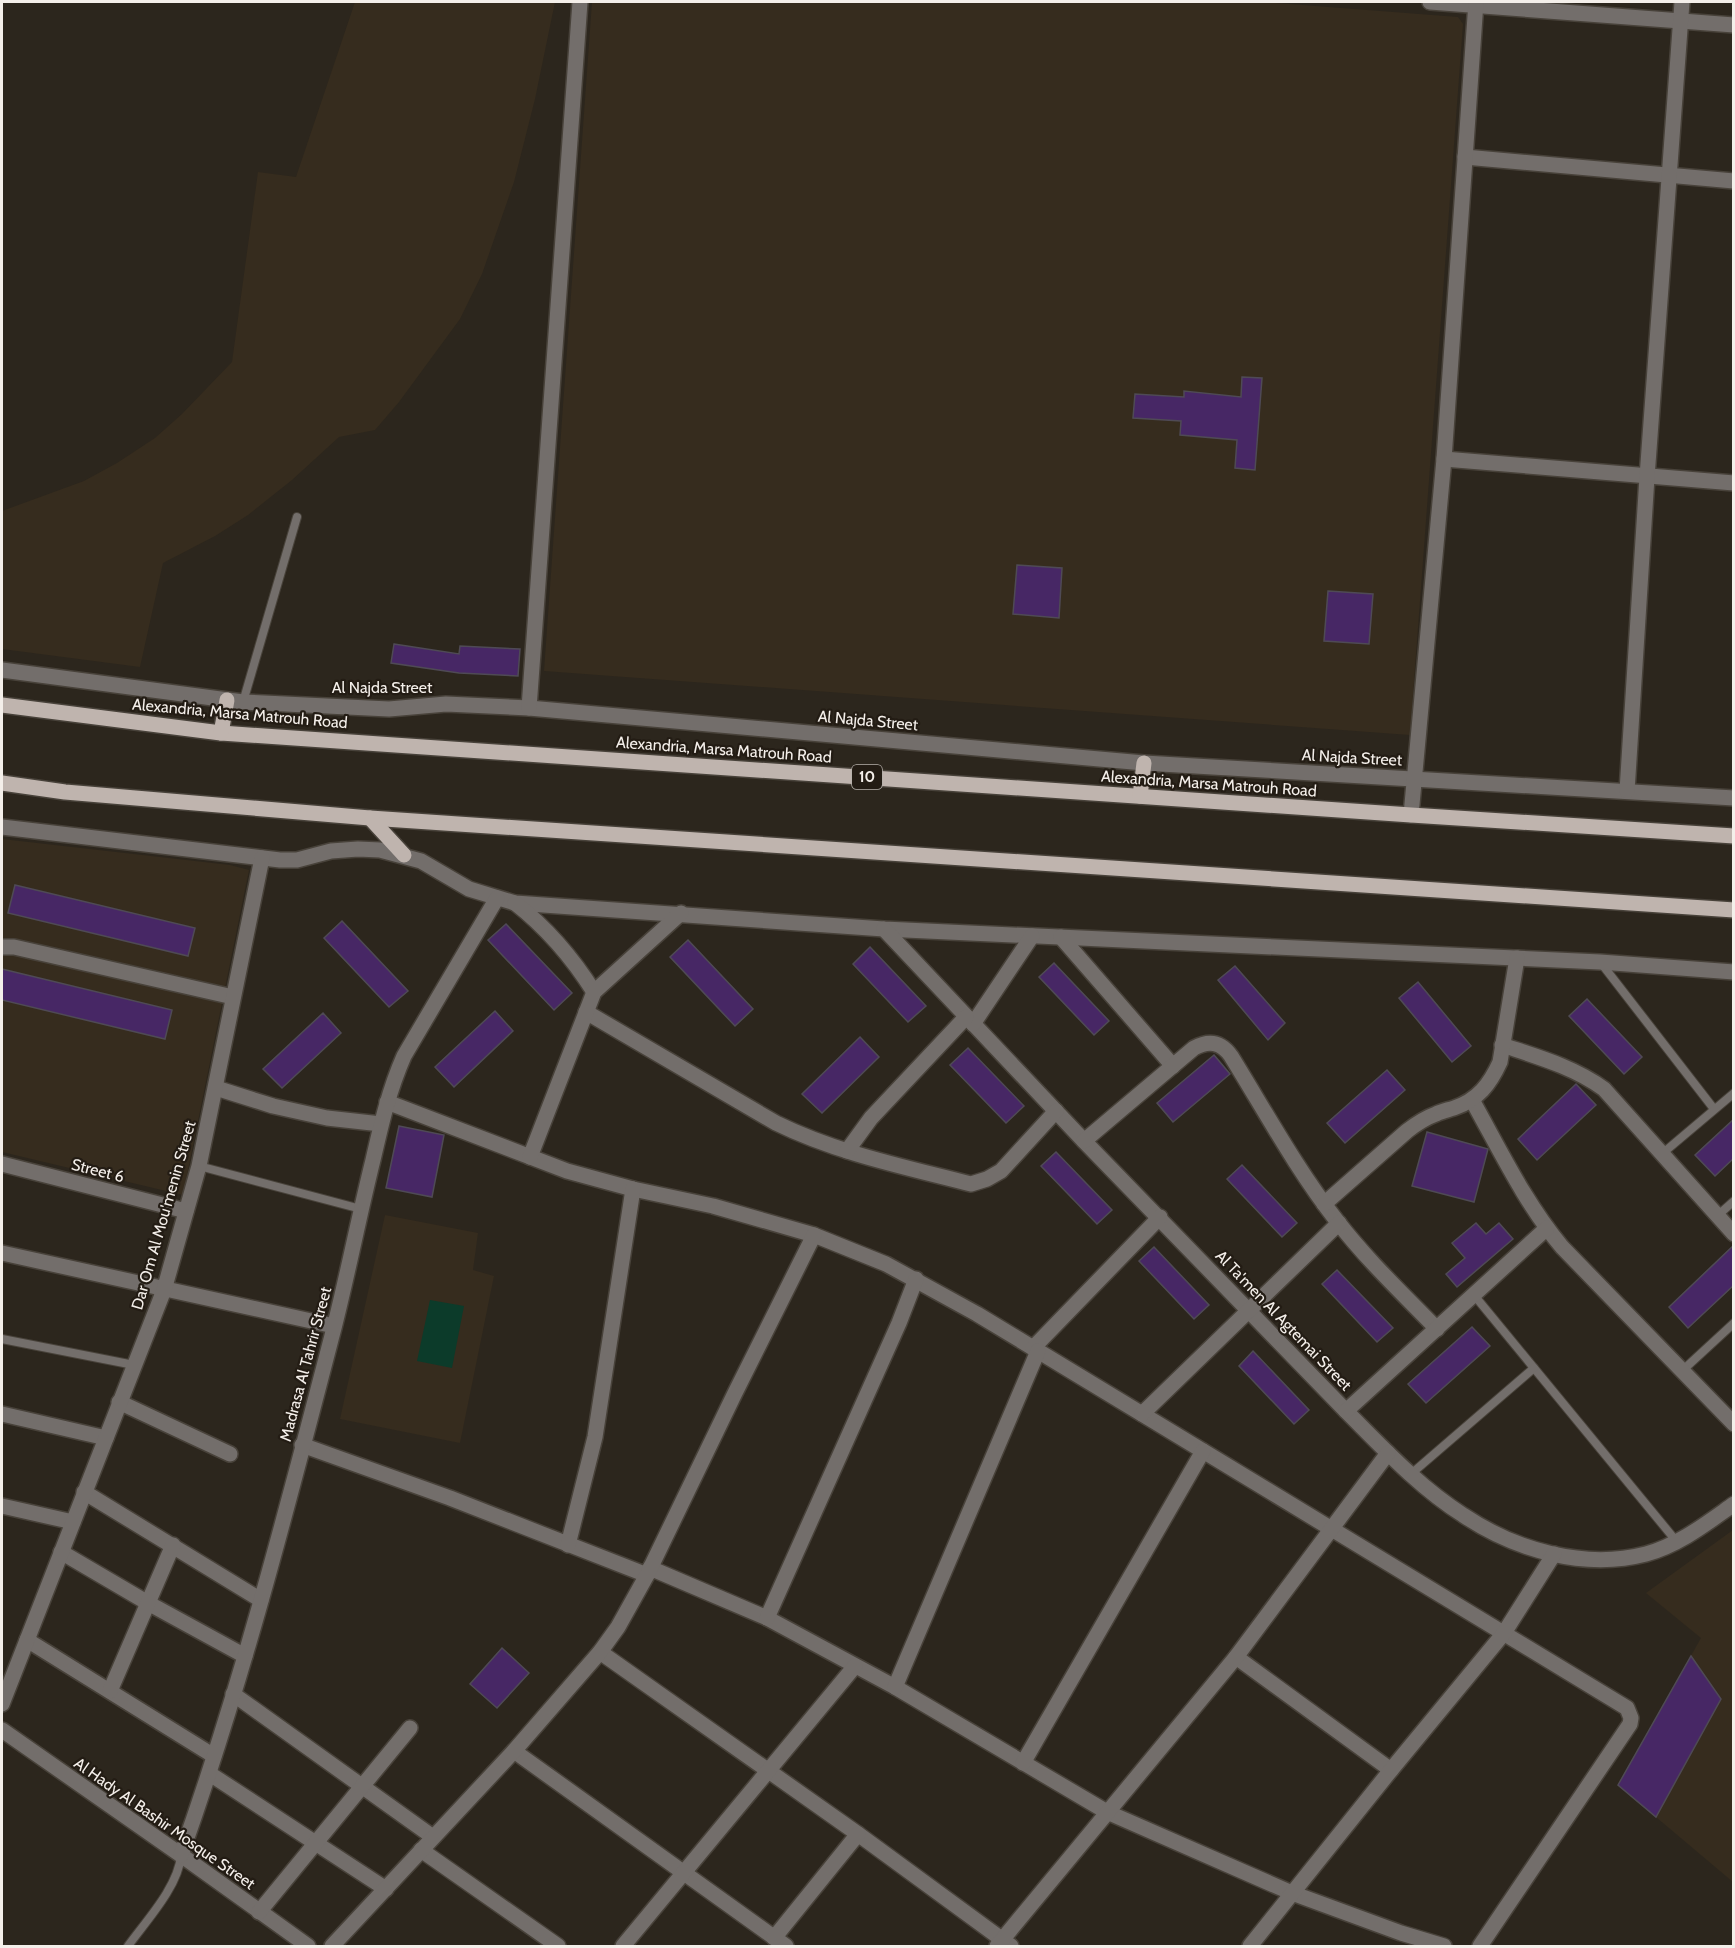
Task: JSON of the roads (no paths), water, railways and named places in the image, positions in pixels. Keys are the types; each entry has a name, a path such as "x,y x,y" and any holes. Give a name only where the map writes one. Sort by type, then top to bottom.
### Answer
{"main road":[{"path":"221,733 227,700"},
{"name":"Alexandria, Marsa Matrouh Road","path":"2,705 221,733 1734,836"},
{"path":"1140,796 1144,762"},
{"path":"2,783 65,792 370,818 1734,910"},
{"path":"370,818 404,855"}],"street":[{"path":"528,708 580,2"},
{"path":"1430,2 1475,3 1734,26"},
{"path":"1627,791 1647,477 1682,2"},
{"path":"1412,815 1444,459 1475,3"},
{"path":"1465,157 1734,182"},
{"path":"1444,459 1734,483"},
{"name":"Al Najda Street","path":"2,670 243,702 389,709 446,704 528,708 1144,762 1734,798"},
{"path":"2,827 262,858 297,860 331,851 380,850 421,861 468,889 515,903 884,929 1600,962 1734,972"},
{"name":"Dar Om Al Mou'menin Street","path":"2,1704 164,1290 199,1166 262,858"},
{"name":"Madrasa Al Tahrir Street","path":"181,1855 210,1774 261,1600 334,1326 381,1124 394,1078 404,1056 497,898"},
{"path":"515,903 551,934 594,992"},
{"path":"530,1157 594,992 681,913"},
{"name":"Al Ta'men Al Agtemai Street","path":"884,929 1084,1141 1160,1217 1346,1412 1411,1474 1463,1515 1492,1532 1554,1554 1585,1560 1617,1559 1647,1553 1677,1542 1734,1504"},
{"path":"847,1151 870,1118 970,1021 1032,936"},
{"path":"1061,937 1173,1066"},
{"path":"2,947 14,947 233,997"},
{"path":"1324,1204 1414,1126 1438,1113 1472,1100 1484,1090 1500,1062 1517,958"},
{"path":"586,1012 776,1123 823,1144 971,1185 1001,1171 1056,1111"},
{"path":"1084,1141 1202,1044 1210,1042 1219,1044 1226,1049 1324,1204 1356,1244 1437,1329"},
{"path":"1502,1045 1572,1070 1589,1078 1604,1089 1734,1234"},
{"path":"216,1088 273,1106 327,1118 381,1124"},
{"path":"1472,1100 1522,1189 1562,1247 1734,1424"},
{"path":"387,1102 567,1171 633,1189 714,1206 814,1235 860,1252 916,1280 1035,1349 1622,1704 1627,1708 1631,1718 1630,1724 1480,1947"},
{"name":"Street 6","path":"2,1164 186,1211"},
{"path":"568,1545 595,1437 633,1189"},
{"path":"895,1687 1035,1349 1160,1217"},
{"path":"1142,1414 1339,1223"},
{"path":"1346,1412 1547,1228"},
{"path":"332,1947 514,1750 600,1652 618,1627 814,1235"},
{"path":"2,1254 334,1326"},
{"path":"767,1618 916,1280"},
{"path":"119,1402 230,1454"},
{"path":"2,1414 105,1438"},
{"path":"303,1445 450,1498 568,1545 648,1571 767,1618 895,1687 1107,1812 1292,1893 1444,1947"},
{"path":"1023,1762 1203,1451"},
{"path":"600,1652 858,1834 1004,1944 1107,1812 1236,1657 1388,1453"},
{"path":"84,1492 261,1600"},
{"path":"2,1506 73,1522"},
{"path":"110,1691 173,1545"},
{"path":"61,1552 245,1656"},
{"path":"1250,1947 1504,1633 1554,1554"},
{"path":"27,1640 214,1756"},
{"path":"1236,1657 1391,1770"},
{"path":"623,1947 855,1666"},
{"path":"233,1694 433,1838"},
{"path":"259,1912 410,1728"},
{"name":"Al Hady Al Bashir Mosque Street","path":"2,1730 308,1947"},
{"path":"514,1750 780,1942 858,1834"},
{"path":"210,1774 386,1889"},
{"path":"421,1850 558,1947"}],"lane":[{"path":"243,702 297,517"},
{"path":"1600,962 1714,1109"},
{"path":"1663,1153 1734,1093"},
{"path":"199,1166 361,1209"},
{"path":"1717,1216 1734,1201"},
{"path":"1474,1295 1677,1542"},
{"path":"1683,1370 1734,1323"},
{"path":"2,1339 134,1365"},
{"path":"1411,1474 1534,1368"},
{"path":"128,1947 171,1885 180,1868 181,1855"}]}
